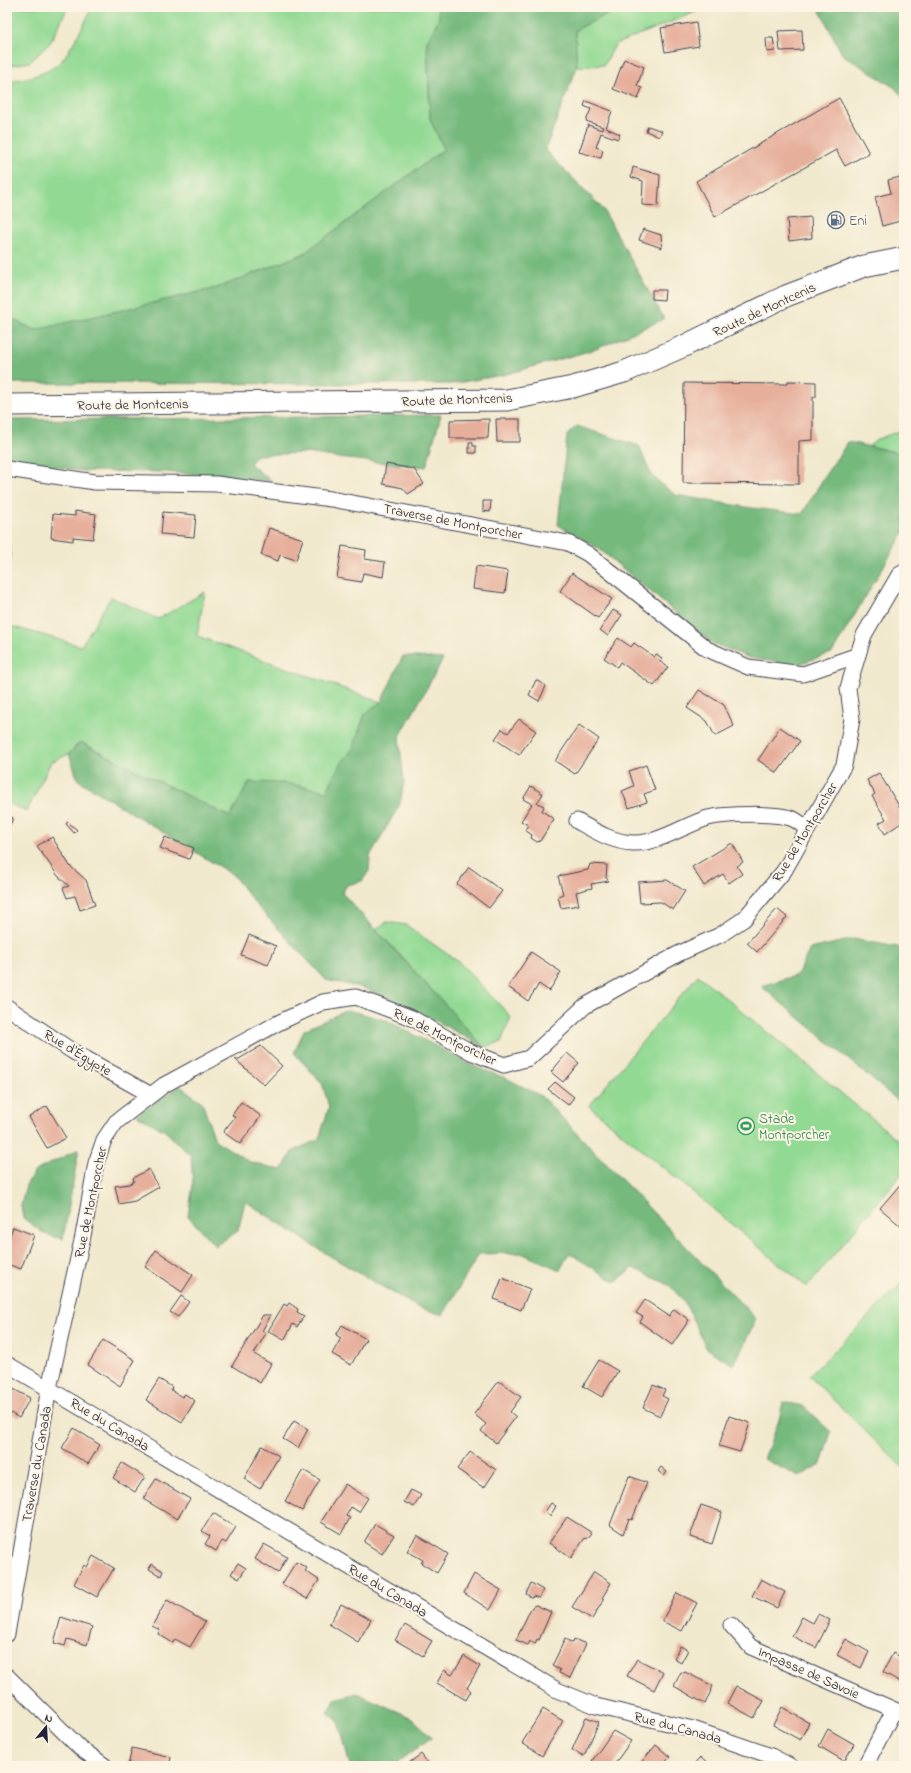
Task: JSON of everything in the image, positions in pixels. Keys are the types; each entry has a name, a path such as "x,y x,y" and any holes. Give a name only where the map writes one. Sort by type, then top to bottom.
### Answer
{"main road":[{"name":"Route de Montcenis","path":"7,405 507,400 573,387 624,372 684,346 786,296 864,266 904,258"}],"street":[{"name":"Traverse de Montporcher","path":"7,469 95,482 217,484 331,499 568,543 588,554 707,649 748,667 803,674 858,655"},
{"name":"Rue de Montporcher","path":"49,1388 83,1236 96,1164 104,1140 116,1122 164,1085 280,1022 324,1002 356,997 412,1018 471,1052 504,1065 529,1058 585,1006 678,954 720,936 744,919 784,871 844,765 852,718 848,688 864,635 899,575 904,572"},
{"path":"577,821 608,838 621,842 635,843 652,840 709,818 729,815 753,814 793,818 808,829"},
{"name":"Rue d'Égypte","path":"7,1006 72,1051 151,1095"},
{"name":"Rue du Canada","path":"7,1364 557,1690 596,1706 693,1729 771,1756 790,1766"},
{"name":"Traverse du Canada","path":"7,1634 49,1388"},
{"name":"Impasse de Savoie","path":"731,1625 751,1647 899,1712 866,1766"},
{"path":"7,1676 80,1748 105,1766"}],"green space":[{"path":"7,7 68,7 50,43 30,62 7,66"},
{"path":"92,7 438,7 439,18 427,42 430,119 444,149 303,254 217,288 35,330 7,317 7,81 39,74 57,65 66,55 82,29"},
{"path":"438,7 623,7 575,30 577,67 545,150 603,209 664,319 596,349 503,375 451,384 7,383 7,317 35,330 217,288 303,254 444,149 430,119 427,42 439,18"},
{"path":"623,7 694,7 698,11 616,44 604,65 577,67 575,30"},
{"path":"818,7 904,7 904,99 895,88 842,54"},
{"path":"441,415 426,467 347,459 306,453 256,455 250,464 271,481 167,472 82,471 7,459 7,420"},
{"path":"577,426 639,446 651,475 675,495 752,508 802,514 826,474 848,442 904,454 904,532 832,653 796,665 750,658 712,643 598,548 558,525 567,435"},
{"path":"904,429 904,454 869,446 878,439"},
{"path":"205,592 197,636 381,702 365,714 353,748 337,770 327,791 284,783 230,817 80,742 69,754 51,762 27,811 7,803 7,625 81,646 111,597 158,619"},
{"path":"403,656 443,659 399,738 404,782 400,804 370,856 369,871 362,881 347,885 342,893 484,1047 432,1019 364,988 326,980 258,907 233,875 78,780 69,754 80,742 230,817 249,782 284,783 327,791 337,770 353,748 365,714 381,702"},
{"path":"387,922 406,925 460,963 511,1017 501,1042 484,1047 376,929"},
{"path":"854,939 902,948 904,950 904,1106 761,986 797,975 810,949"},
{"name":"Stade Montporcher","path":"698,975 904,1145 904,1171 807,1287 589,1106"},
{"path":"347,1010 386,1020 478,1068 506,1078 541,1096 756,1319 734,1365 707,1349 684,1301 669,1285 633,1268 615,1282 569,1253 560,1270 521,1253 479,1254 443,1315 417,1307 325,1253 245,1201 238,1231 215,1246 188,1216 193,1185 191,1156 165,1131 137,1115 180,1086 202,1102 215,1140 250,1162 282,1170 292,1152 319,1139 329,1107 322,1083 294,1053 304,1030"},
{"path":"79,1149 63,1239 45,1234 23,1218 21,1205 26,1185 35,1171"},
{"path":"904,1281 904,1469 809,1376"},
{"path":"783,1402 803,1406 831,1432 821,1464 799,1477 764,1459 779,1420"},
{"path":"357,1693 412,1718 432,1737 393,1766 350,1766 339,1722 328,1713 335,1699"}],"building":[{"path":"696,22 699,46 665,52 661,28"},
{"path":"802,30 803,50 780,51 778,31"},
{"path":"766,38 773,38 775,51 767,52"},
{"path":"624,59 644,67 637,86 642,88 638,99 613,89"},
{"path":"839,98 869,153 845,166 836,150 715,217 696,181"},
{"path":"586,101 612,111 606,128 620,134 618,139 601,133 596,147 603,150 601,158 579,152 588,125 602,130 603,127 586,121 591,109 584,106"},
{"path":"648,126 662,131 659,137 646,131"},
{"path":"633,167 660,175 658,206 642,205 643,181 631,177"},
{"path":"904,176 904,220 882,226 875,197 891,193 888,180"},
{"path":"811,217 812,238 789,241 787,219"},
{"path":"643,229 661,235 662,248 639,240"},
{"path":"652,290 665,290 664,300 652,299"},
{"path":"788,381 816,382 816,397 813,397 813,440 799,441 799,484 683,483 684,383 788,384"},
{"path":"489,419 488,438 450,438 450,420"},
{"path":"496,419 520,419 520,442 497,442"},
{"path":"469,442 473,443 473,446 476,446 476,453 469,453"},
{"path":"386,464 414,469 424,484 408,494 403,488 383,484"},
{"path":"483,501 491,501 490,512 483,511"},
{"path":"75,511 96,514 93,539 73,537 73,541 51,538 53,514 75,516"},
{"path":"163,512 196,515 194,537 161,534"},
{"path":"269,528 303,539 296,560 280,555 278,561 261,555"},
{"path":"7,545 11,545 9,569 7,569"},
{"path":"342,546 366,550 365,559 385,562 383,577 363,573 361,582 337,578"},
{"path":"476,566 508,571 505,593 473,589"},
{"path":"572,573 612,599 598,618 560,591"},
{"path":"613,610 622,615 608,636 600,630"},
{"path":"618,638 631,647 634,643 654,657 656,654 662,658 659,661 668,667 654,686 620,662 617,667 604,658"},
{"path":"536,680 546,686 539,701 529,695"},
{"path":"699,690 724,705 734,726 715,736 707,721 687,708"},
{"path":"519,719 536,731 519,755 495,739 502,729 508,733"},
{"path":"579,725 599,739 575,774 555,761"},
{"path":"780,727 800,741 777,773 758,760"},
{"path":"646,765 655,790 644,794 647,802 629,808 622,791 634,786 629,771"},
{"path":"879,773 904,814 904,821 885,834 879,823 886,819 872,796 875,794 867,780"},
{"path":"531,786 543,794 537,803 544,806 542,811 554,819 540,841 537,842 531,838 532,835 525,830 528,825 521,821 532,804 523,799"},
{"path":"7,816 13,818 7,832"},
{"path":"68,822 77,830 74,833 66,824"},
{"path":"52,837 70,866 86,880 95,905 80,910 75,896 67,898 63,888 69,886 58,876 37,846"},
{"path":"165,837 194,848 189,859 160,848"},
{"path":"732,843 743,862 737,866 742,874 729,883 723,874 704,886 692,867"},
{"path":"590,864 607,865 606,878 609,881 591,884 592,888 576,892 579,905 561,908 558,896 563,894 558,876 588,870"},
{"path":"469,867 502,891 489,908 457,884"},
{"path":"667,880 685,891 673,910 661,902 640,903 638,882"},
{"path":"777,909 787,917 757,952 747,943"},
{"path":"249,935 276,946 268,965 241,955"},
{"path":"531,952 561,972 549,991 539,984 528,1001 508,987"},
{"path":"261,1046 282,1066 264,1085 235,1059 239,1059"},
{"path":"567,1053 579,1063 563,1082 551,1072"},
{"path":"555,1082 574,1097 568,1105 548,1089"},
{"path":"241,1102 261,1116 240,1144 223,1132 235,1117 232,1115"},
{"path":"47,1106 66,1138 47,1148 29,1117"},
{"path":"149,1169 159,1187 135,1201 119,1204 115,1186 129,1184 134,1181 133,1178"},
{"path":"904,1180 904,1229 880,1208"},
{"path":"13,1227 34,1235 21,1269 7,1264 7,1244"},
{"path":"156,1250 193,1275 182,1292 145,1267"},
{"path":"502,1278 530,1289 521,1310 494,1299"},
{"path":"181,1296 189,1302 178,1317 170,1312"},
{"path":"645,1300 669,1316 674,1309 689,1320 672,1345 640,1322 643,1317 636,1313"},
{"path":"289,1303 298,1309 297,1312 304,1316 297,1327 293,1324 284,1340 268,1331 284,1304 287,1306"},
{"path":"263,1315 271,1315 262,1331 266,1333 254,1354 271,1364 260,1383 232,1366"},
{"path":"342,1325 366,1339 351,1365 332,1354 341,1338 336,1335"},
{"path":"103,1340 135,1360 120,1386 88,1365"},
{"path":"599,1360 618,1371 602,1397 583,1386"},
{"path":"159,1379 172,1387 171,1390 182,1397 185,1394 195,1401 182,1422 146,1400"},
{"path":"499,1381 521,1397 510,1412 516,1417 496,1443 481,1431 486,1424 474,1414"},
{"path":"653,1385 665,1390 662,1396 668,1399 660,1416 643,1408"},
{"path":"8,1386 30,1398 19,1418 7,1411"},
{"path":"729,1416 750,1423 740,1452 719,1446"},
{"path":"294,1421 308,1429 298,1448 283,1439"},
{"path":"74,1428 100,1445 88,1464 62,1448"},
{"path":"262,1446 279,1456 260,1489 244,1479"},
{"path":"470,1452 496,1470 484,1488 457,1469"},
{"path":"122,1463 145,1477 135,1492 113,1478"},
{"path":"661,1467 667,1472 664,1476 658,1471"},
{"path":"303,1470 320,1480 302,1511 285,1501"},
{"path":"629,1476 647,1483 632,1520 629,1519 623,1534 610,1525"},
{"path":"156,1479 190,1499 177,1519 143,1499"},
{"path":"345,1484 368,1498 359,1512 351,1507 346,1516 350,1518 341,1534 321,1522"},
{"path":"411,1490 421,1495 414,1507 404,1502"},
{"path":"551,1503 556,1506 550,1516 545,1512"},
{"path":"701,1505 722,1512 712,1544 690,1537"},
{"path":"213,1513 236,1527 226,1543 222,1541 216,1551 205,1544 210,1536 202,1531"},
{"path":"567,1517 592,1533 587,1539 585,1538 571,1558 549,1543"},
{"path":"375,1524 394,1535 382,1554 364,1542"},
{"path":"417,1535 448,1554 437,1573 421,1563 423,1560 407,1551"},
{"path":"264,1544 287,1557 278,1573 255,1559"},
{"path":"93,1556 114,1568 97,1597 74,1584 84,1565 87,1567"},
{"path":"296,1562 307,1568 305,1571 319,1580 307,1599 282,1584"},
{"path":"238,1563 246,1568 239,1579 231,1574"},
{"path":"152,1564 163,1571 161,1576 149,1569"},
{"path":"594,1572 611,1583 602,1598 604,1599 592,1619 572,1607"},
{"path":"474,1574 501,1590 490,1610 464,1593"},
{"path":"761,1579 785,1592 777,1608 752,1596"},
{"path":"531,1583 543,1590 539,1598 533,1596 532,1598 526,1594"},
{"path":"677,1593 697,1603 682,1631 662,1621"},
{"path":"167,1600 205,1622 190,1647 175,1639 173,1643 158,1634 160,1630 152,1626"},
{"path":"341,1604 371,1620 358,1642 329,1624"},
{"path":"536,1605 551,1612 539,1640 537,1639 535,1644 530,1641 528,1645 516,1640 530,1610"},
{"path":"818,1614 830,1620 816,1648 792,1636 802,1617 813,1623"},
{"path":"61,1617 92,1627 87,1645 67,1639 65,1646 54,1643"},
{"path":"405,1625 432,1641 423,1656 395,1640"},
{"path":"565,1639 573,1643 574,1639 586,1644 570,1678 559,1673 560,1670 552,1666"},
{"path":"846,1639 869,1652 861,1668 837,1655"},
{"path":"680,1646 688,1650 681,1663 674,1659"},
{"path":"893,1653 904,1659 904,1684 883,1672"},
{"path":"464,1656 480,1666 467,1688 471,1691 466,1700 437,1683 444,1670 452,1675"},
{"path":"637,1659 663,1672 654,1690 627,1676"},
{"path":"681,1672 685,1672 713,1686 705,1704 674,1686"},
{"path":"736,1686 764,1701 754,1718 727,1703"},
{"path":"782,1707 809,1723 800,1740 773,1725"},
{"path":"543,1709 563,1721 542,1756 522,1743"},
{"path":"586,1717 599,1722 584,1756 572,1750"},
{"path":"828,1729 854,1744 844,1761 819,1746"},
{"path":"613,1731 631,1741 613,1766 600,1766 592,1761"},
{"path":"656,1745 670,1757 662,1766 638,1766"},
{"path":"132,1748 171,1757 169,1766 128,1766"},
{"path":"421,1754 430,1766 405,1766"},
{"path":"700,1757 710,1766 692,1766"}],"place":[{"name":"Eni","path":"836,220"},
{"name":"Stade Montporcher","path":"746,1126"}]}
